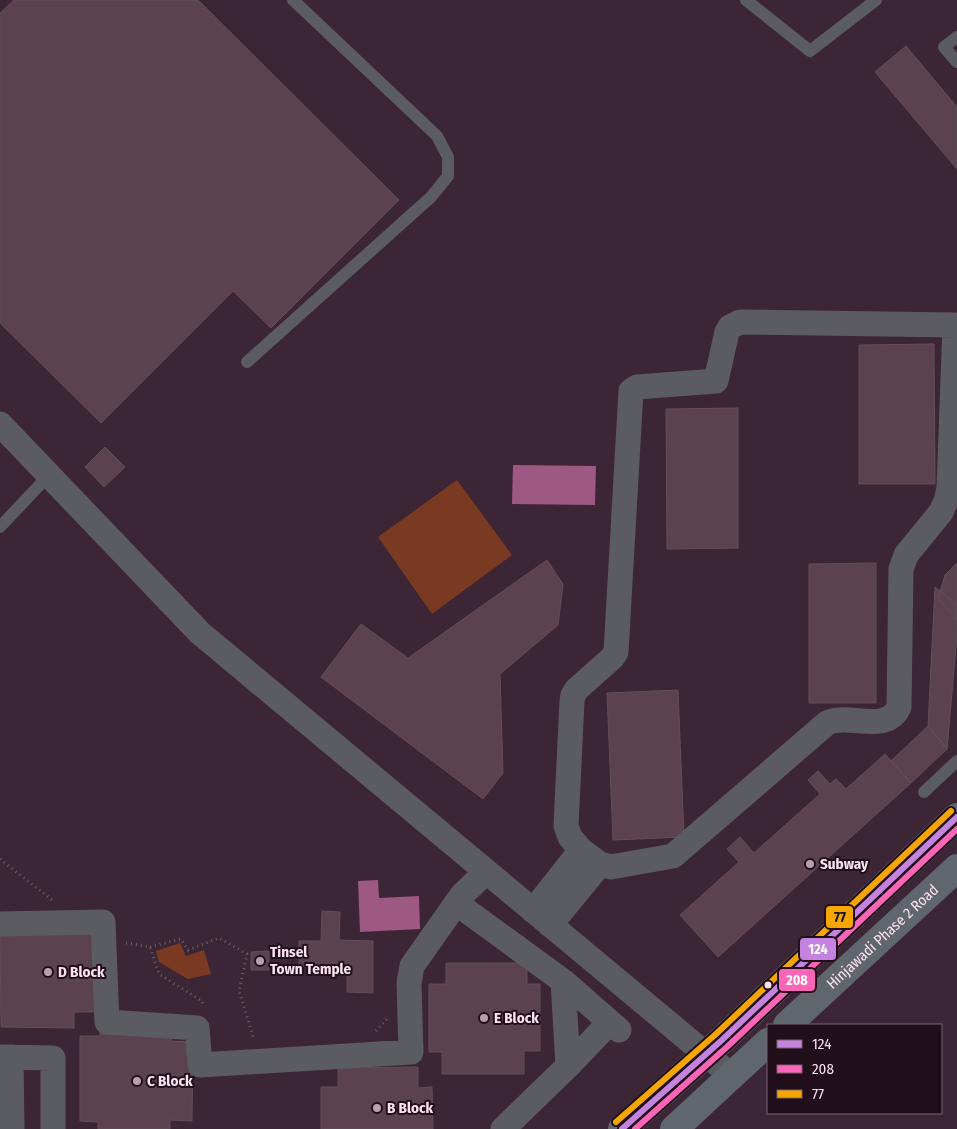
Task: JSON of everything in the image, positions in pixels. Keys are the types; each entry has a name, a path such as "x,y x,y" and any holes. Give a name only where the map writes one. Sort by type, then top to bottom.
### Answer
{"main road":[{"path":"622,1129 706,1054 957,817"},
{"name":"Hinjawadi Phase 2 Road","path":"788,1024 957,868"},
{"path":"674,1129 767,1043"}],"street":[{"path":"740,322 956,326 949,488 941,512 906,555 901,569 899,707 896,714 879,722 834,719 827,723 673,856 611,867 590,857 570,837 566,826 572,701 577,689 612,658 616,652 631,396 634,388 716,381 727,332 730,327 740,322"},
{"path":"0,424 200,633 732,1076"},
{"path":"542,918 590,857"},
{"path":"0,924 103,922 107,1022 198,1028 200,1065 411,1052 409,983 412,966 462,895 486,872"},
{"path":"456,903 563,980 615,1026 568,1066 503,1129"},
{"path":"563,980 568,1066"},
{"path":"12,1129 6,1057 53,1058 53,1129"}],"lane":[{"path":"247,362 432,197 448,176 448,158 437,136 293,0"},
{"path":"746,0 810,51 876,0"},
{"path":"957,36 944,47 957,62"},
{"path":"0,528 49,475"},
{"path":"924,792 957,761"}],"path":[{"path":"0,859 58,905"},
{"path":"104,940 150,947 181,939 188,950 219,938 247,954 239,991 255,1044"},
{"path":"150,947 159,974 202,1001 203,1008"},
{"path":"371,1037 409,995"}],"shaded area":[{"path":"513,465 596,466 595,505 512,504"},
{"path":"457,480 512,555 432,614 378,537"},
{"path":"378,880 379,898 419,896 420,929 360,932 358,881"},
{"path":"180,943 186,956 204,950 211,974 188,979 159,962 156,951"}],"building":[{"path":"14,0 198,0 399,200 271,328 233,291 101,423 0,323 0,13"},
{"path":"906,46 957,107 957,169 875,72"},
{"path":"934,344 935,484 859,484 859,345"},
{"path":"738,408 738,548 667,549 666,409"},
{"path":"105,447 125,467 104,487 85,467"},
{"path":"547,560 563,584 558,625 500,674 503,773 483,799 321,677 361,624 408,658"},
{"path":"876,563 876,703 809,703 809,564"},
{"path":"957,563 957,620 938,598 945,575"},
{"path":"935,587 957,605 957,636 947,749 928,726"},
{"path":"678,690 684,837 613,840 607,693"},
{"path":"928,726 947,749 911,783 891,761"},
{"path":"885,754 911,783 718,957 680,915 739,862 727,849 740,837 754,853 820,794 808,780 818,771 830,784 836,779 846,789"},
{"path":"322,911 340,912 339,940 373,941 373,993 347,992 347,967 299,967 299,941 321,941"},
{"name":"D Block","path":"0,927 97,932 96,1012 74,1012 74,1028 1,1027"},
{"name":"Tinsel Town Temple","path":"269,951 269,970 251,970 251,952"},
{"name":"E Block","path":"446,963 527,963 527,984 540,984 540,1051 524,1051 524,1074 442,1074 442,1052 429,1052 429,984 446,984"},
{"name":"C Block","path":"100,1027 172,1027 171,1041 193,1042 192,1121 170,1120 170,1129 98,1129 98,1122 80,1121 80,1036 100,1036"},
{"name":"B Block","path":"418,1067 418,1088 432,1087 433,1129 321,1129 321,1087 338,1087 338,1068"}],"transit line":[{"name":"77","path":"616,1122 716,1034 951,811"},
{"name":"124","path":"622,1129 722,1040 957,817"},
{"name":"208","path":"635,1129 728,1046 957,829"}],"place":[{"name":"Subway","path":"810,864"},
{"name":"Tinsel Town Temple","path":"260,961"},
{"name":"D Block","path":"48,972"},
{"name":"E Block","path":"484,1018"},
{"name":"C Block","path":"137,1081"},
{"name":"B Block","path":"377,1108"}]}
